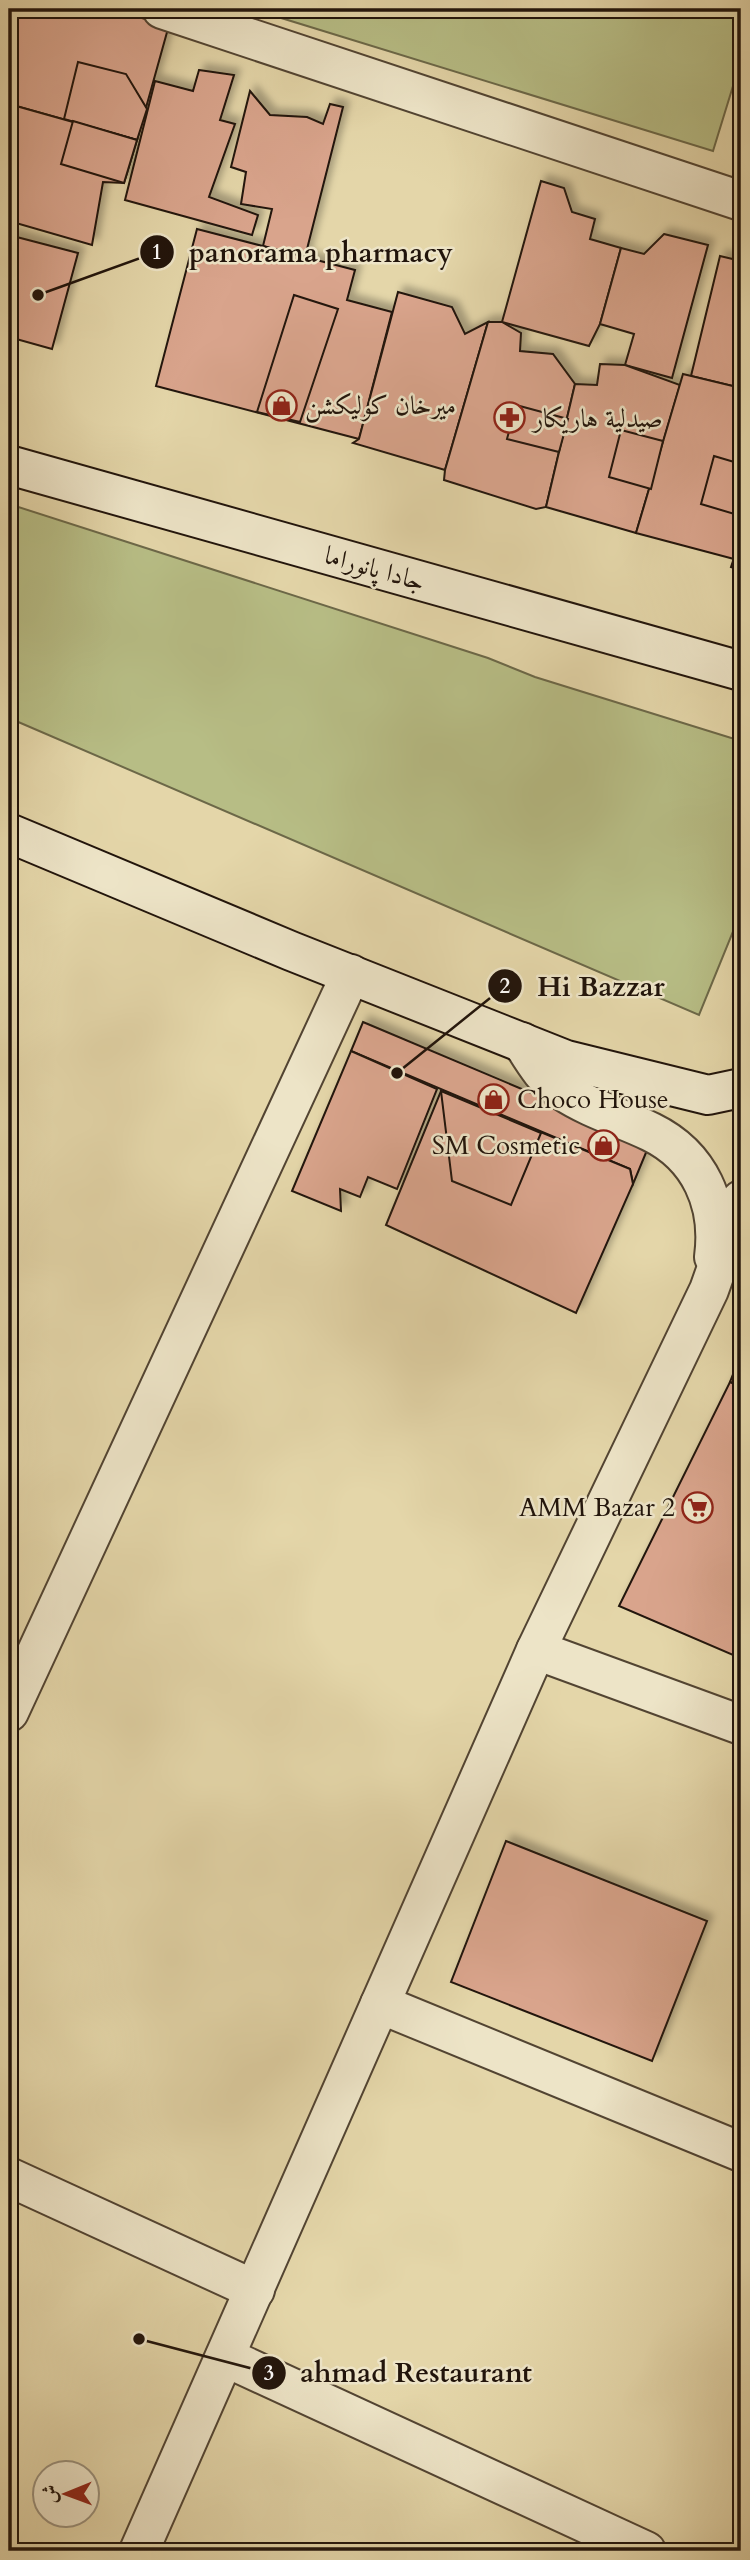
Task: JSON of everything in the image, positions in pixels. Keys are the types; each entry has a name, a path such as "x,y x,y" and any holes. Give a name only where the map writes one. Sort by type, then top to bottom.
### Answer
{"street":[{"path":"162,9 741,201"},
{"name":"جادا پانوراما","path":"9,465 741,671"},
{"path":"9,834 291,951 566,1060 708,1095 741,1088"},
{"path":"9,1712 351,974"},
{"path":"522,1042 542,1074 561,1090 606,1114 651,1132 677,1148 696,1169 709,1195 716,1223 709,1290"},
{"path":"139,2551 536,1650 709,1290 741,1200"},
{"path":"536,1650 741,1725"},
{"path":"380,2004 741,2152"},
{"path":"9,2177 255,2290"},
{"path":"225,2357 646,2551"}],"green space":[{"path":"252,9 741,9 741,60 713,151"},
{"path":"9,504 488,658 535,677 741,741 741,912 699,1015 9,718"}],"building":[{"path":"9,9 107,9 169,25 137,140 9,104"},
{"path":"78,62 126,74 147,109 137,140 64,119"},
{"path":"199,70 234,75 220,120 235,124 209,197 258,215 252,235 125,200 155,81 193,91"},
{"path":"250,91 270,115 307,117 323,124 330,104 343,107 305,257 263,246 272,209 241,204 246,172 231,167"},
{"path":"9,104 137,140 124,183 103,182 92,245 9,221"},
{"path":"73,121 137,140 124,183 61,164"},
{"path":"541,181 564,188 572,212 595,219 590,239 621,248 600,324 589,346 502,322"},
{"path":"197,229 355,270 347,300 392,312 359,439 156,386"},
{"path":"664,234 708,245 672,378 625,365 634,334 600,324 621,248 644,254"},
{"path":"9,235 78,253 52,349 9,337"},
{"path":"720,256 741,261 741,388 691,376"},
{"path":"398,292 452,307 465,334 488,322 445,470 353,443 359,439"},
{"path":"294,295 338,309 300,422 257,412"},
{"path":"488,322 502,322 521,333 520,351 553,354 575,384 546,507 536,509 444,480"},
{"path":"600,364 625,365 680,385 636,533 546,507 575,384 597,385"},
{"path":"683,374 741,388 741,533 734,559 636,533"},
{"path":"516,405 568,419 559,452 507,439"},
{"path":"621,430 663,441 651,489 609,477"},
{"path":"714,456 741,464 741,516 701,504"},
{"path":"741,537 741,570 731,567"},
{"path":"363,1022 650,1143 633,1184 630,1169 351,1051"},
{"path":"351,1051 437,1089 397,1189 368,1177 360,1197 340,1189 341,1211 292,1191"},
{"path":"441,1091 630,1169 633,1184 576,1313 386,1225"},
{"path":"441,1091 541,1133 511,1205 452,1181"},
{"path":"741,1354 741,1387 730,1382"},
{"path":"730,1382 741,1387 741,1634 733,1655 619,1606"},
{"path":"506,1841 707,1921 652,2061 451,1982"}],"place":[{"name":"panorama pharmacy","path":"38,295"},
{"name":"میرخان کولیکشن","path":"282,405"},
{"name":"صيدلية هاريكار","path":"510,418"},
{"name":"Hi Bazzar","path":"397,1073"},
{"name":"Choco House","path":"494,1099"},
{"name":"SM Cosmetic","path":"603,1145"},
{"name":"AMM Bazar 2","path":"698,1507"},
{"name":"ahmad Restaurant","path":"139,2339"}]}
